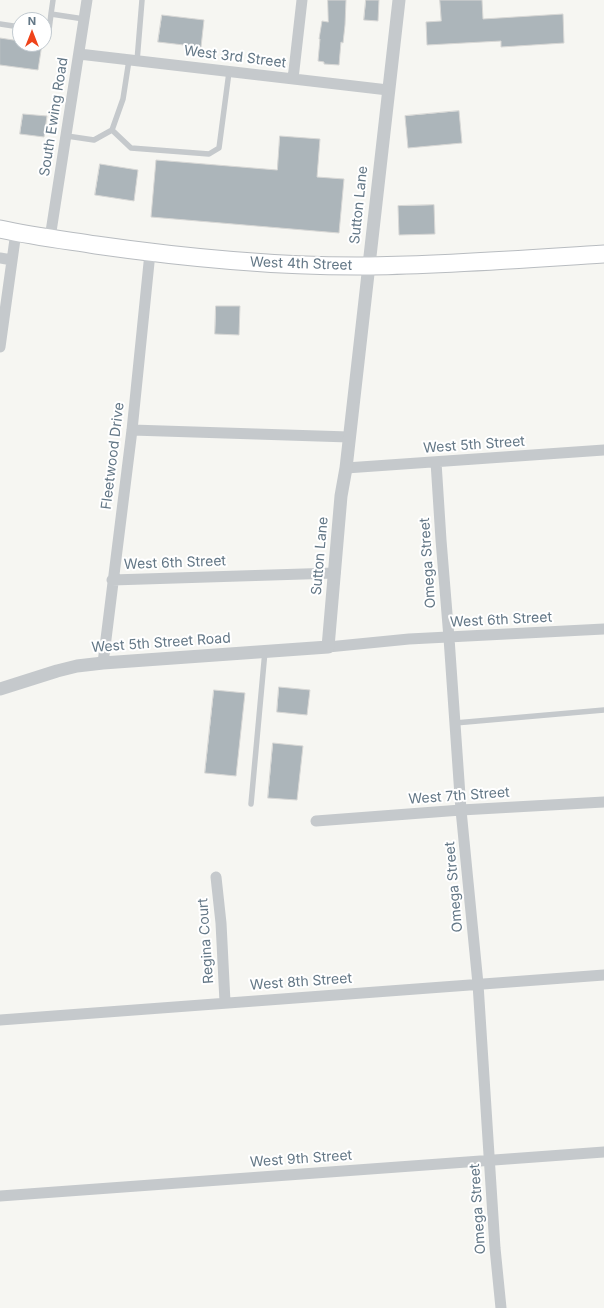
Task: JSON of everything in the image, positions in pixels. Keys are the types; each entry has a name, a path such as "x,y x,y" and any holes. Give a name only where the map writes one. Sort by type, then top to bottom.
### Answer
{"main road":[{"name":"West 4th Street","path":"8,231 150,253 252,263 368,266 481,262 604,254"}],"street":[{"name":"South Ewing Road","path":"50,238 87,0"},
{"path":"293,79 302,0"},
{"name":"Sutton Lane","path":"328,647 341,496 346,468 399,0"},
{"name":"West 3rd Street","path":"79,54 388,90"},
{"path":"0,347 12,260 8,231"},
{"name":"Fleetwood Drive","path":"102,663 132,430 150,253"},
{"path":"0,258 12,260"},
{"path":"132,430 349,436"},
{"name":"West 5th Street","path":"346,468 604,450"},
{"name":"Omega Street","path":"436,462 440,540 449,638 461,810 478,984 500,1308"},
{"name":"West 6th Street","path":"112,580 335,573"},
{"name":"West 6th Street","path":"328,647 409,639 604,629"},
{"name":"West 5th Street Road","path":"0,689 57,670 77,666 328,647"},
{"name":"West 7th Street","path":"316,821 461,810 604,802"},
{"name":"Regina Court","path":"216,877 221,923 225,1002"},
{"name":"West 8th Street","path":"0,1020 225,1002 604,975"},
{"name":"West 9th Street","path":"0,1196 604,1152"}],"lane":[{"path":"51,12 53,0"},
{"path":"66,136 94,140 112,130 123,99 133,61 142,0"},
{"path":"52,14 84,19"},
{"path":"0,24 12,26"},
{"path":"112,130 131,148 209,154 219,148 229,72"},
{"path":"251,804 265,651"},
{"path":"455,723 604,710"}],"building":[{"path":"328,0 346,0 345,25 343,43 341,42 339,65 324,64 324,62 318,61 322,21 328,22"},
{"path":"366,0 379,0 378,21 364,20"},
{"path":"440,0 482,0 483,19 563,14 564,43 501,47 501,41 427,45 426,22 441,21"},
{"path":"162,15 204,20 201,47 158,42"},
{"path":"0,38 12,40 12,52 41,52 38,70 0,65"},
{"path":"459,111 462,143 408,148 405,116"},
{"path":"23,114 47,116 44,137 20,134"},
{"path":"280,136 320,139 317,177 344,179 339,233 151,217 156,160 277,170"},
{"path":"100,164 138,170 134,201 95,195"},
{"path":"434,205 435,234 399,235 398,206"},
{"path":"216,306 240,306 239,335 215,334"},
{"path":"279,687 310,690 307,715 277,712"},
{"path":"214,690 245,693 236,776 205,773"},
{"path":"273,743 303,746 297,800 268,798"}]}
